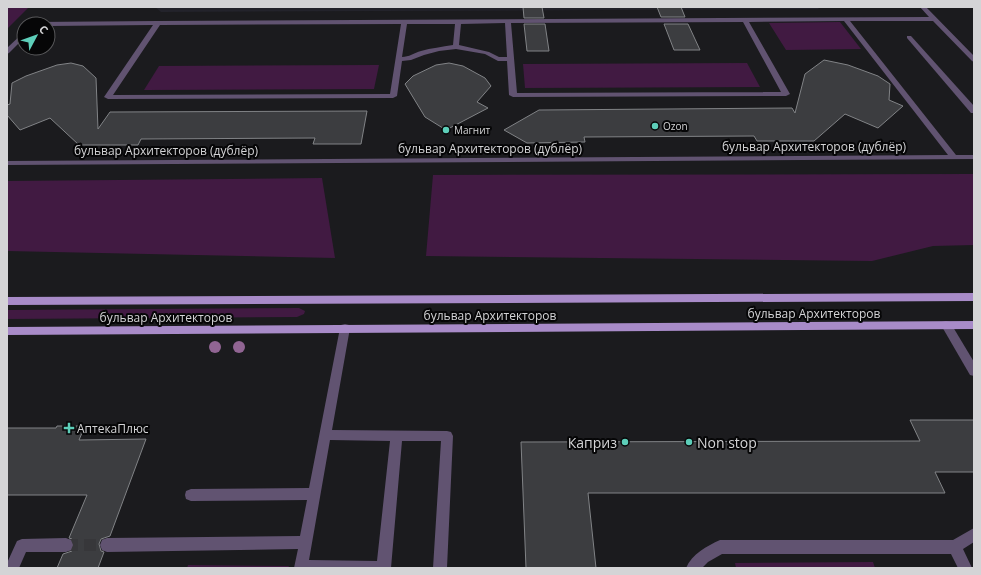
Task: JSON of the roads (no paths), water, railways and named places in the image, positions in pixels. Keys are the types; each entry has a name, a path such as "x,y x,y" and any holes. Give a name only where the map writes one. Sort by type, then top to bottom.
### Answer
{"main road":[{"name":"бульвар Архитекторов","path":"7,301 974,298"},
{"name":"бульвар Архитекторов","path":"7,331 974,324"}],"street":[{"path":"923,7 974,60"},
{"path":"56,24 935,19"},
{"path":"508,21 513,95 786,94 745,20"},
{"path":"846,20 954,157"},
{"path":"456,47 458,21"},
{"path":"158,23 108,97 393,96 404,22"},
{"path":"909,37 974,112"},
{"path":"7,52 16,42"},
{"path":"398,59 409,59 422,53 456,47 487,53 498,59 511,59"},
{"name":"бульвар Архитекторов (дублёр)","path":"7,163 974,157"},
{"path":"946,325 974,372"},
{"path":"345,328 302,568 383,568 397,435"},
{"path":"327,435 447,436 440,568"},
{"path":"191,495 315,494"},
{"path":"693,568 703,557 720,547 955,547 974,534"},
{"path":"107,544 306,542"},
{"path":"12,568 22,546 66,545"},
{"path":"955,547 965,568"}],"tunnel":[{"path":"66,545 107,545"}],"place":[{"name":"Ozon","path":"655,126"},
{"name":"Магнит","path":"446,130"},
{"name":"АптекаПлюс","path":"69,428"},
{"name":"Каприз","path":"625,442"},
{"name":"Non stop","path":"689,442"}]}
